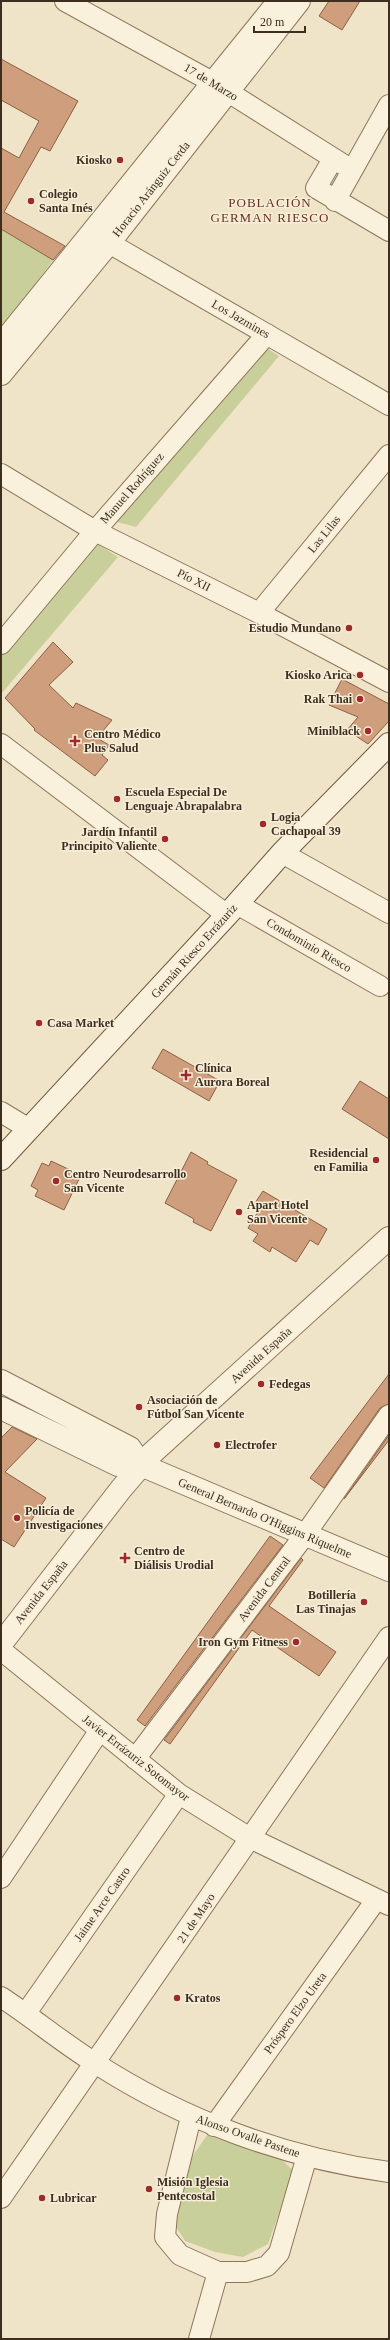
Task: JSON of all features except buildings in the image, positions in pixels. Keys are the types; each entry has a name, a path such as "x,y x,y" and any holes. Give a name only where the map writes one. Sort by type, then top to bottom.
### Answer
{"street":[{"name":"17 de Marzo","path":"66,1 221,87 352,170"},
{"name":"Horacio Aránguiz Cerda","path":"221,87 280,1"},
{"name":"Horacio Aránguiz Cerda","path":"1,374 102,237 221,87 299,1"},
{"path":"335,201 389,106"},
{"path":"333,159 316,188 335,201 389,231"},
{"name":"Horacio Aránguiz Cerda","path":"1,345 102,237"},
{"name":"Los Jazmines","path":"102,237 389,405"},
{"name":"Manuel Rodríguez","path":"1,644 95,530 267,334"},
{"name":"Las Lilas","path":"259,613 389,455"},
{"name":"Pío XII","path":"1,474 95,530 259,613 389,682"},
{"name":"Condominio Riesco","path":"1,744 232,910 380,986"},
{"name":"Germán Riesco Errázuriz","path":"1,1159 232,910 282,853 389,744"},
{"path":"282,853 389,913"},
{"path":"1,1112 29,1129"},
{"name":"Avenida España","path":"1,1644 151,1454 389,1238"},
{"path":"1,1381 130,1448 141,1465"},
{"name":"General Bernardo O'Higgins Riquelme","path":"1,1408 118,1465 141,1465 304,1536 389,1570"},
{"name":"Avenida Central","path":"135,1759 304,1536 389,1415"},
{"name":"21 de Mayo","path":"1,2198 96,2064 389,1637"},
{"name":"Javier Errázuriz Sotomayor","path":"1,1650 179,1794 250,1838 382,1903"},
{"path":"1,1878 100,1730"},
{"name":"Jaime Arce Castro","path":"26,2013 179,1794"},
{"name":"Próspero Elzo Ureta","path":"214,2126 382,1903"},
{"name":"Alonso Ovalle Pastene","path":"1,1997 26,2013 96,2064 191,2117 214,2126 307,2156 389,2172"},
{"path":"191,2117 167,2214 165,2238 180,2255 218,2272 247,2272 267,2266 279,2253 307,2156"},
{"path":"199,2339 218,2272"}],"green space":[{"path":"1,229 53,260 1,330"},
{"path":"265,347 279,356 136,527 117,522"},
{"path":"93,541 118,557 1,694 1,653"},
{"path":"210,2131 273,2152 294,2171 268,2244 243,2257 215,2252 185,2241 173,2222 191,2158"}],"place":[{"name":"Kiosko","path":"120,160"},
{"name":"Colegio Santa Inés","path":"31,201"},
{"name":"Estudio Mundano","path":"349,628"},
{"name":"Kiosko Arica","path":"360,675"},
{"name":"Rak Thai","path":"360,699"},
{"name":"Miniblack","path":"368,731"},
{"name":"Centro Médico Plus Salud","path":"75,741"},
{"name":"Escuela Especial De Lenguaje Abrapalabra","path":"117,799"},
{"name":"Logia Cachapoal 39","path":"263,824"},
{"name":"Jardín Infantil Principito Valiente","path":"165,839"},
{"name":"Casa Market","path":"39,1023"},
{"name":"Clínica Aurora Boreal","path":"186,1075"},
{"name":"Residencial en Familia","path":"376,1160"},
{"name":"Centro Neurodesarrollo San Vicente","path":"56,1181"},
{"name":"Apart Hotel San Vicente","path":"239,1212"},
{"name":"Fedegas","path":"261,1384"},
{"name":"Asociación de Fútbol San Vicente","path":"139,1407"},
{"name":"Electrofer","path":"217,1445"},
{"name":"Policía de Investigaciones","path":"17,1518"},
{"name":"Centro de Diálisis Urodial","path":"125,1558"},
{"name":"Botillería Las Tinajas","path":"364,1602"},
{"name":"Iron Gym Fitness","path":"296,1642"},
{"name":"Kratos","path":"177,1998"},
{"name":"Misión Iglesia Pentecostal","path":"149,2189"},
{"name":"Lubricar","path":"42,2198"}],"district":[{"name":"POBLACIÓN GERMAN RIESCO","path":"270,210"}]}
